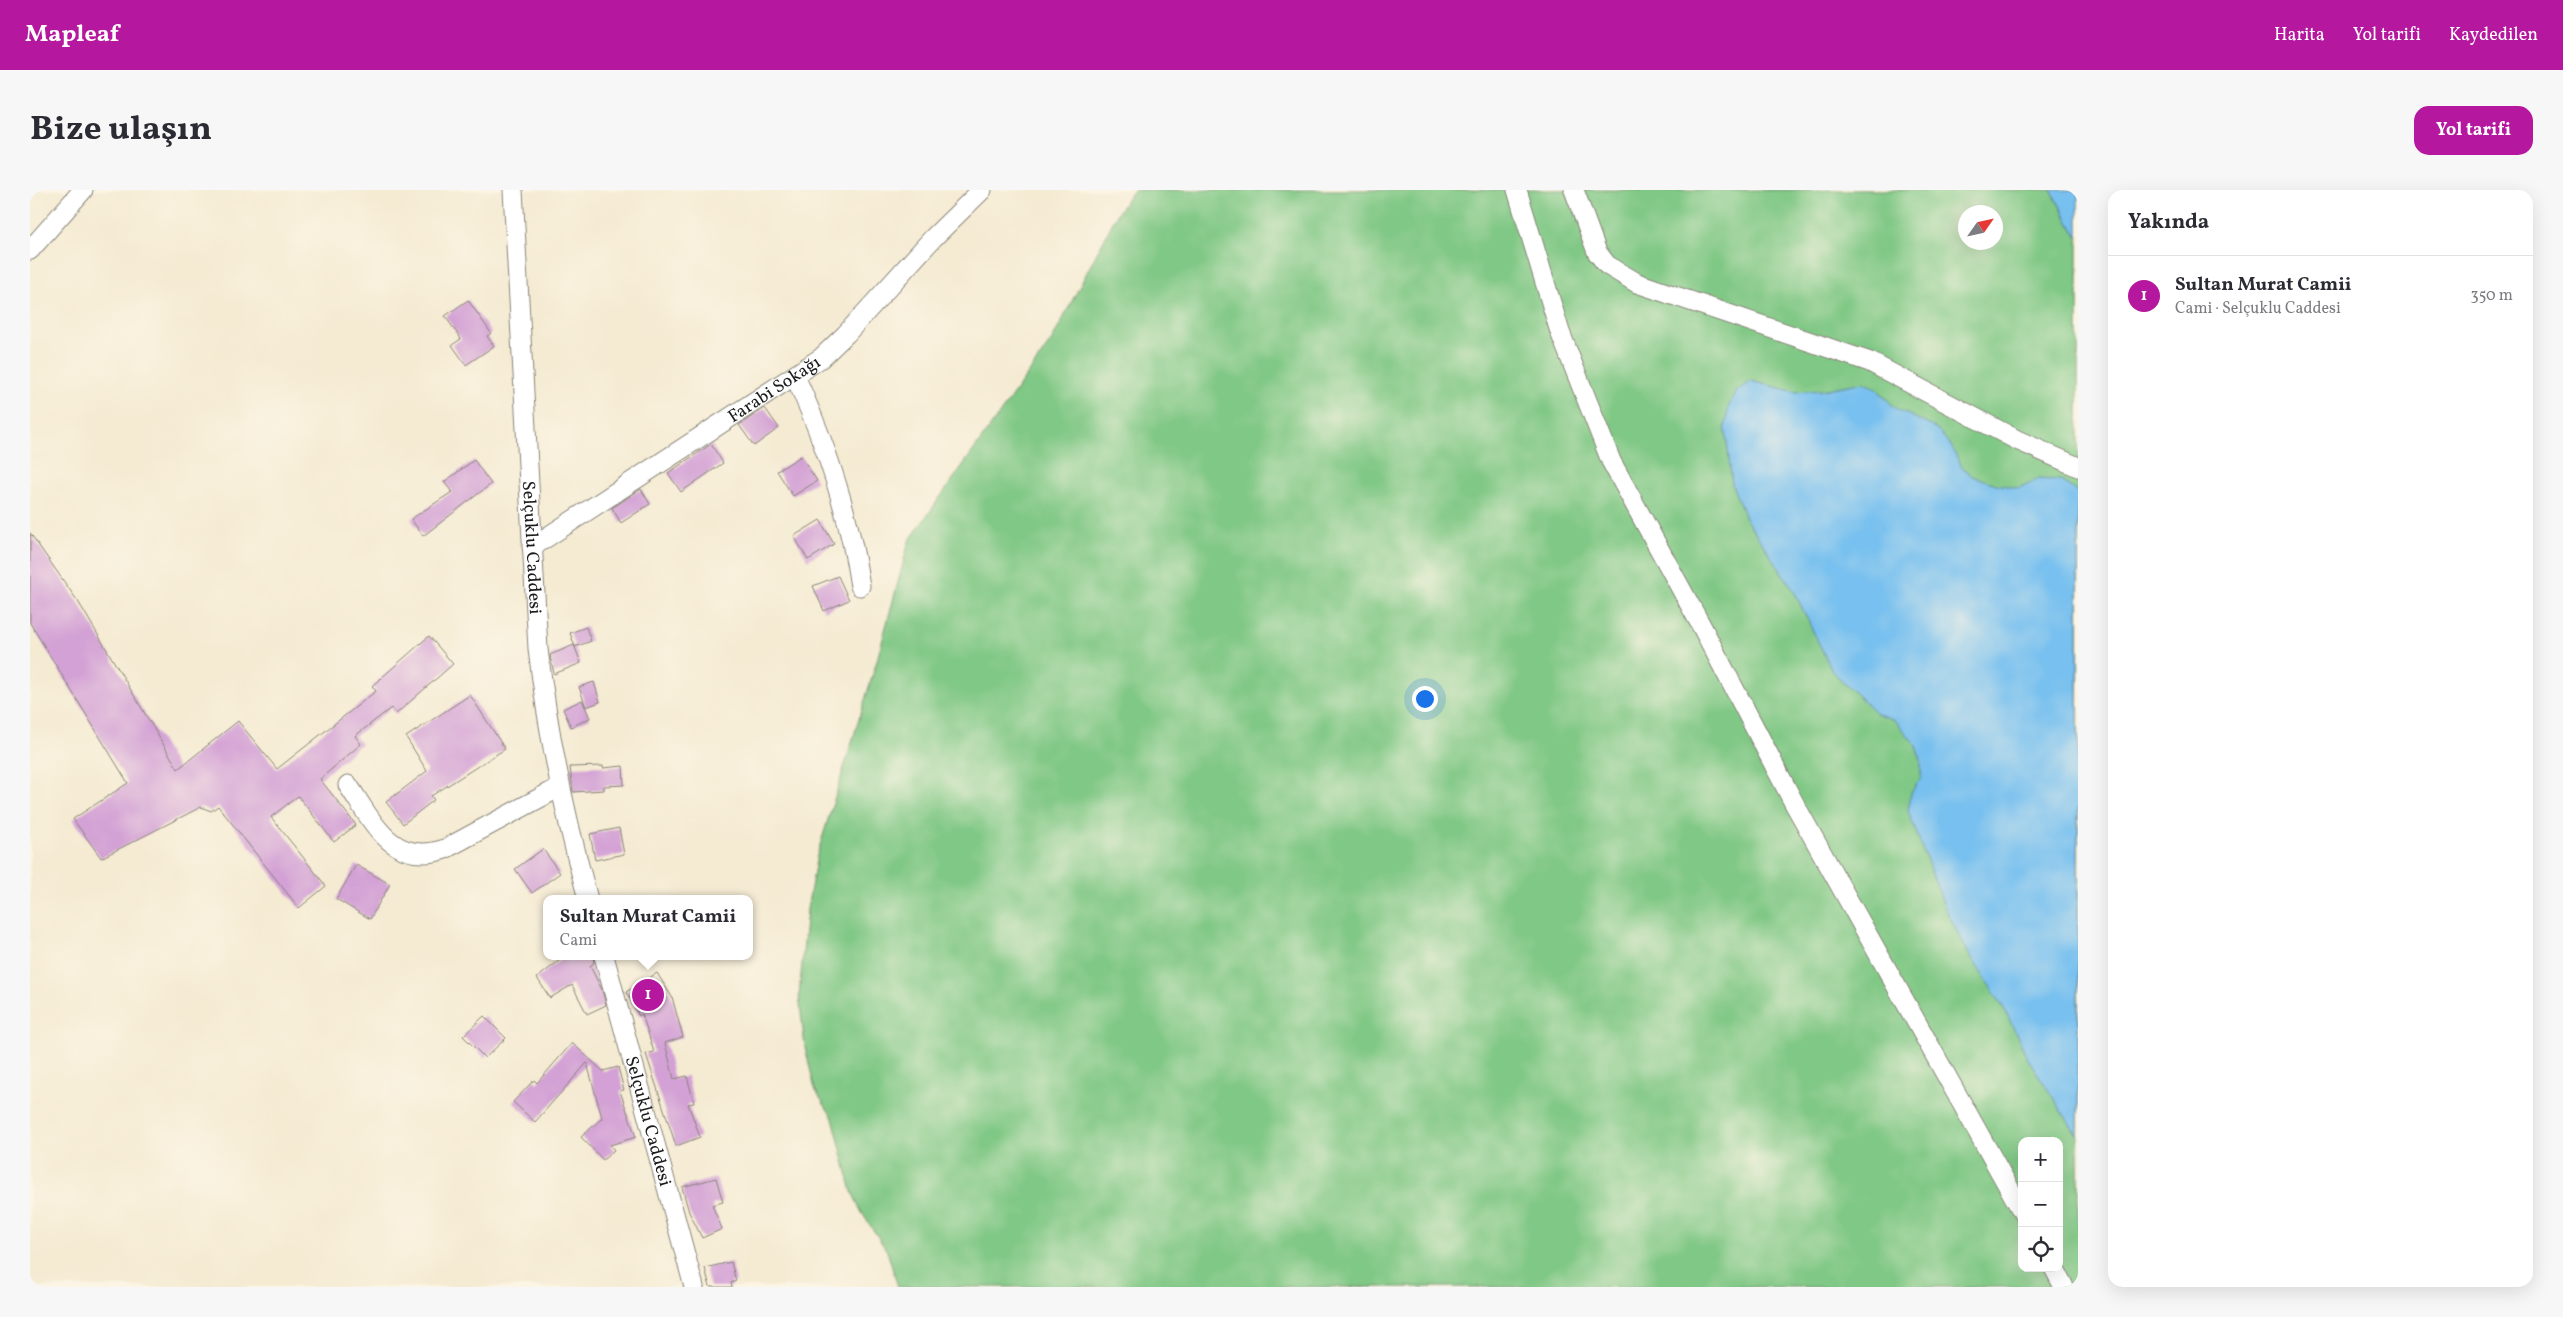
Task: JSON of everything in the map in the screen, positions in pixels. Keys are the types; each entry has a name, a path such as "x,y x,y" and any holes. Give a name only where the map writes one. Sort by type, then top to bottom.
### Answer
{"street":[{"path":"30,250 83,190"},
{"name":"Selçuklu Caddesi","path":"513,190 539,657 546,718 560,787 587,895"},
{"name":"Farabi Sokağı","path":"532,547 796,376 832,349 933,238 982,190"},
{"path":"1517,190 1560,332 1611,462 1702,627 1794,803 2018,1204"},
{"path":"1574,190 1597,252 1607,265 1637,283 1870,362 2017,440 2078,467"},
{"path":"796,376 819,428 834,472 855,550 860,586"},
{"path":"348,786 389,842 415,854 432,854 445,849 560,787"},
{"name":"Selçuklu Caddesi","path":"605,960 694,1287"},
{"path":"2056,1272 2064,1287"}],"green space":[{"path":"1134,190 2051,190 2078,238 2078,1287 898,1287 887,1251 862,1213 852,1192 833,1118 815,1090 805,1047 799,996 807,909 817,855 876,664 909,541 1052,340 1118,212"}],"water":[{"path":"2051,190 2078,190 2078,238"},
{"path":"1751,381 1796,392 1822,390 1864,382 1876,388 1895,408 1937,429 1951,446 1962,467 1972,476 1996,484 2019,488 2037,479 2059,480 2078,492 2078,1136 2028,1059 2005,1010 1966,949 1945,908 1908,811 1911,793 1921,777 1921,760 1915,744 1895,720 1876,713 1832,671 1793,589 1745,518 1732,484 1725,426 1729,405 1738,390"}],"building":[{"path":"468,300 491,333 487,336 494,346 466,365 452,345 461,339 445,316"},
{"path":"765,408 779,428 754,446 739,425"},
{"path":"711,444 723,463 681,492 668,473"},
{"path":"801,456 817,481 793,496 777,471"},
{"path":"474,460 491,484 423,536 411,519 452,492 444,482"},
{"path":"641,489 650,504 621,523 612,508"},
{"path":"820,520 834,544 808,560 794,536"},
{"path":"30,533 79,603 178,769 238,721 277,769 376,691 372,686 429,636 453,664 396,714 391,708 355,736 361,744 320,779 356,825 334,842 298,796 271,817 326,886 299,908 218,806 211,811 201,807 101,858 73,819 128,783 30,623"},
{"path":"838,576 849,600 824,611 813,586"},
{"path":"586,627 591,641 575,647 570,633"},
{"path":"574,645 581,663 554,674 550,655"},
{"path":"594,682 600,702 586,707 579,687"},
{"path":"470,695 505,749 431,796 434,800 403,824 386,802 427,771 406,737"},
{"path":"582,700 590,718 571,727 563,709"},
{"path":"603,766 603,768 623,766 624,785 604,786 604,790 573,792 570,767"},
{"path":"619,828 624,854 595,860 590,834"},
{"path":"543,849 560,873 532,893 515,869"},
{"path":"356,865 390,884 370,919 336,899"},
{"path":"560,960 594,960 594,963 590,966 602,990 606,1005 587,1014 572,985 550,998 537,978"},
{"path":"657,973 672,997 683,1037 665,1043 674,1079 687,1076 694,1103 688,1104 700,1137 676,1146 646,1054 654,1052 642,1014 639,1016 626,992"},
{"path":"484,1016 506,1038 485,1058 463,1036"},
{"path":"572,1043 603,1071 618,1067 624,1090 620,1091 636,1137 610,1145 614,1150 603,1160 581,1137 602,1118 587,1063 535,1122 513,1102 534,1080 537,1083"},
{"path":"716,1178 723,1202 712,1205 722,1229 702,1238 689,1212 682,1187"},
{"path":"731,1262 736,1281 731,1283 732,1287 710,1287 705,1268"}],"place":[{"name":"Sultan Murat Camii","path":"648,995"}]}
